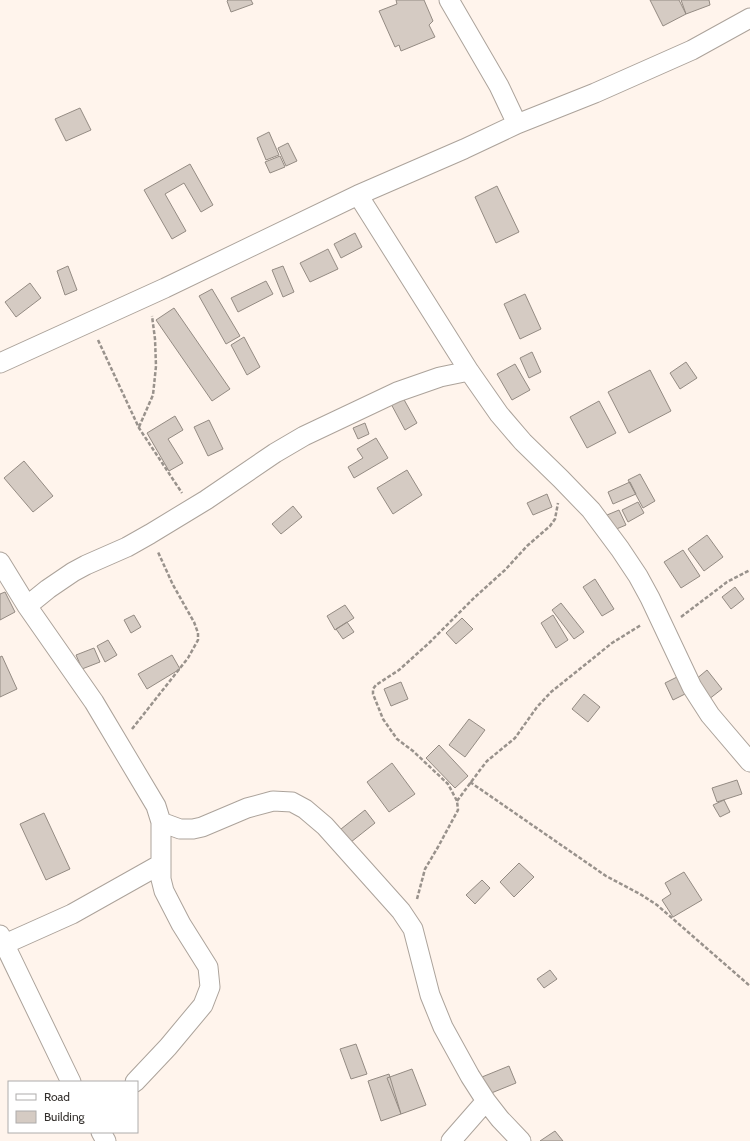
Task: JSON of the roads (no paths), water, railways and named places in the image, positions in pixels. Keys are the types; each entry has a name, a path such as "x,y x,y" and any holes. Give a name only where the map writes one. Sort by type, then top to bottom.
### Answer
{"street":[{"path":"449,0 496,80 517,124"},
{"path":"0,363 149,296 358,195 458,152 517,124 595,93 692,50 750,18"},
{"path":"358,195 469,371 499,414 522,442 591,510 620,549 638,576 662,622 692,687 710,715 750,762"},
{"path":"27,606 73,572 150,534 275,453 304,436 396,392 440,378 469,371"},
{"path":"0,562 27,606 94,702 156,806 161,822 161,879 164,891 181,924 208,967 210,987 203,1006 168,1047 136,1081"},
{"path":"161,822 180,828 193,829 202,827 247,808 273,801 292,802 306,809 325,826 401,911 413,929 430,995 443,1027 470,1076 486,1101 500,1119 521,1141"},
{"path":"70,1081 4,948 72,914 161,864"},
{"path":"451,1141 486,1101"}]}
